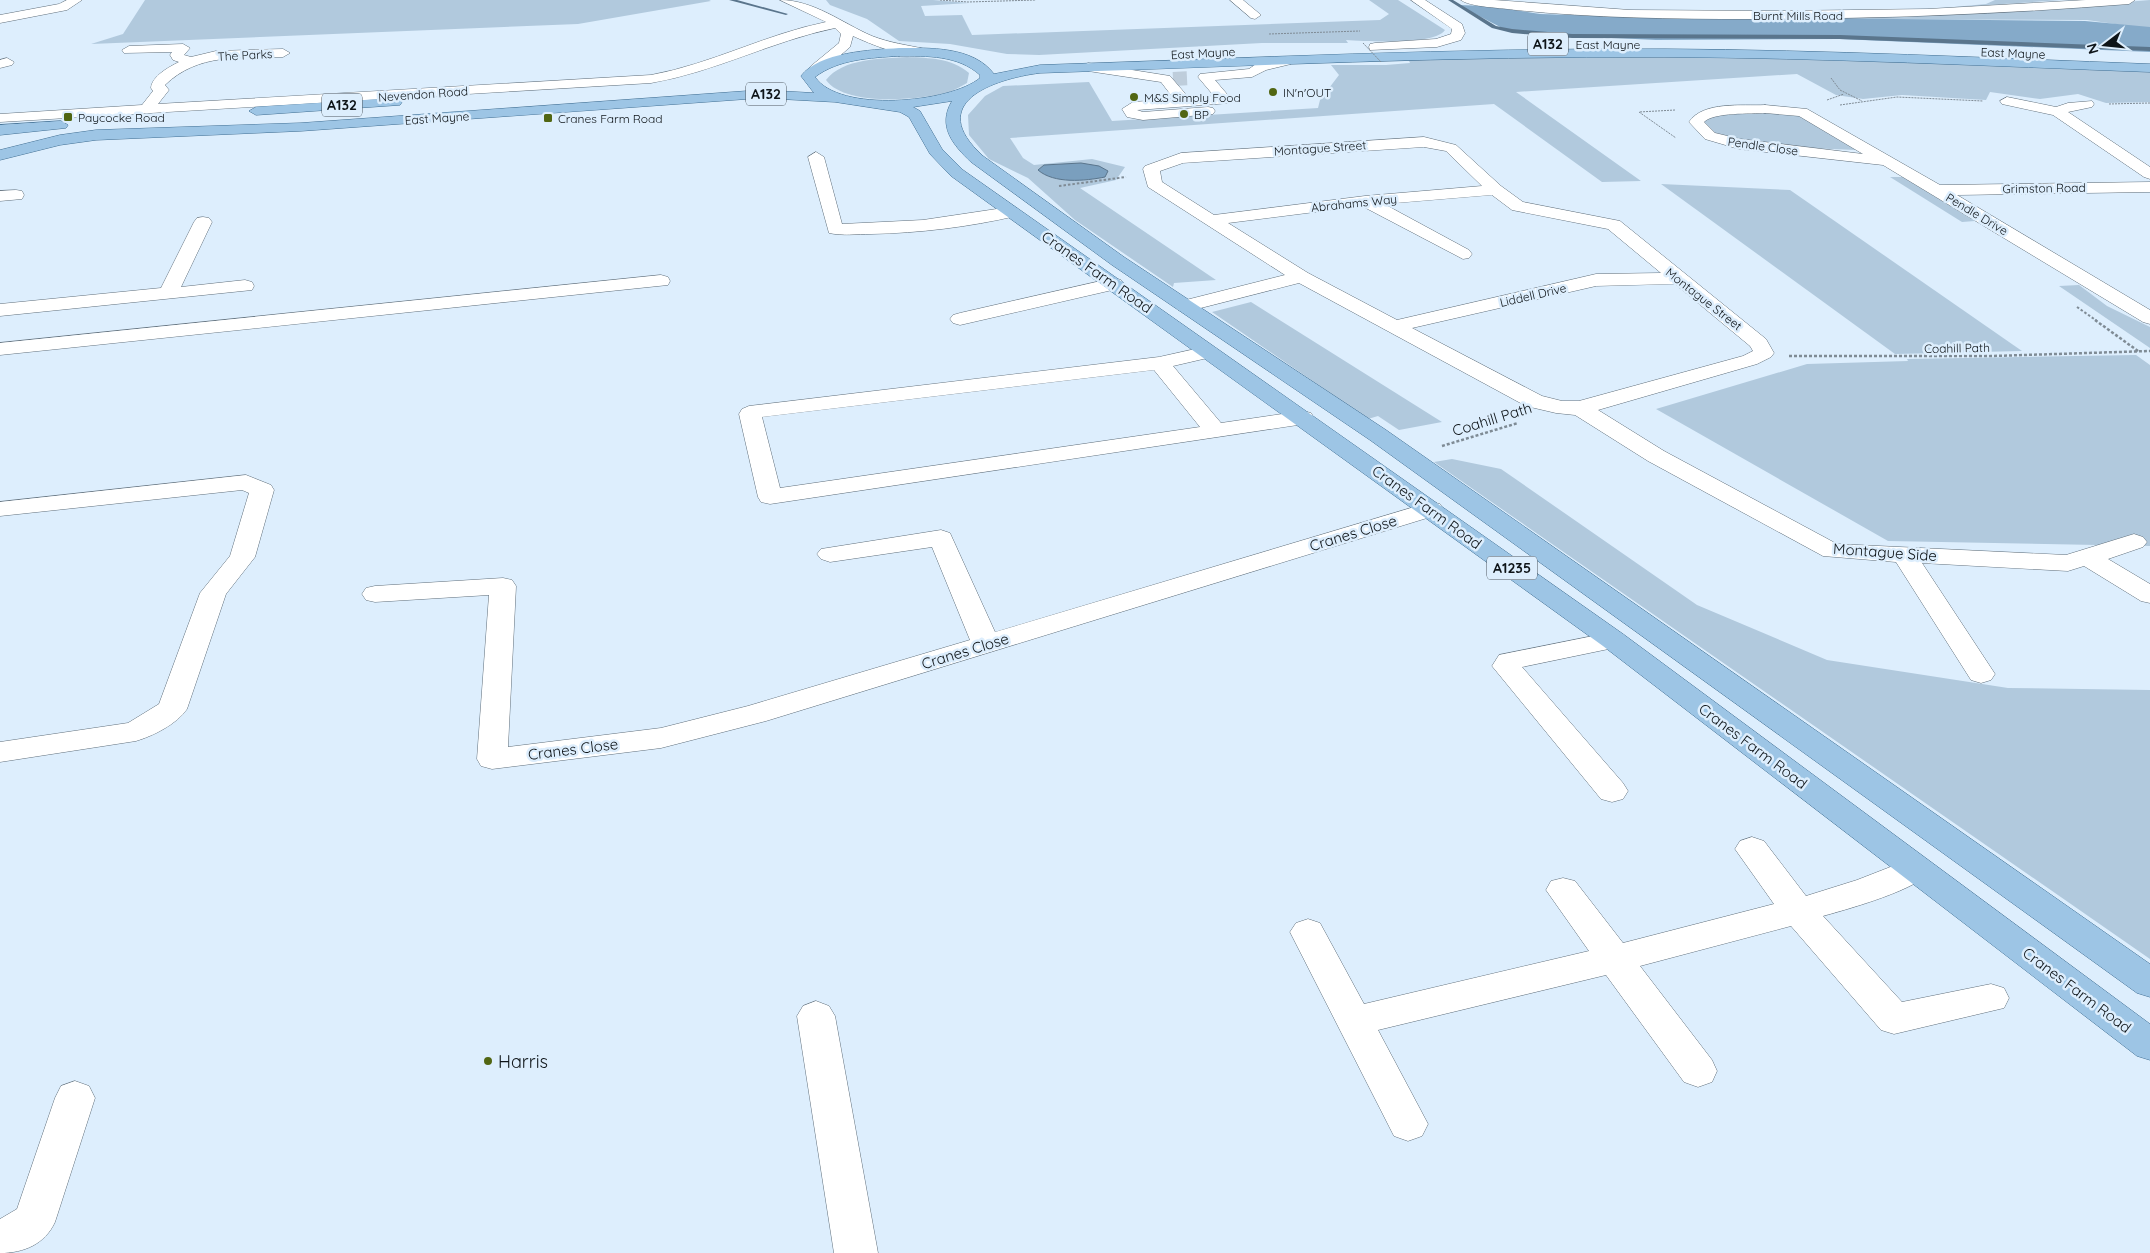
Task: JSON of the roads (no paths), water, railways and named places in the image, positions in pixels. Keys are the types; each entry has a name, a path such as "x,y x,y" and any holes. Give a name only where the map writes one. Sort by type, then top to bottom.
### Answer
{"main road":[{"name":"East Mayne","path":"1007,61 1369,45 1557,44 1716,44 1888,48 2150,59"},
{"name":"A132","path":"798,78 836,61 860,56 920,52 993,60"},
{"name":"East Mayne","path":"975,88 1001,76 1020,72 1088,67 1440,55 1675,53 1921,58 2150,68"},
{"name":"A132","path":"816,69 808,76 810,83 817,90 828,96 846,100 876,103 913,103 944,99 975,88 987,79 985,70 970,61 946,54"},
{"name":"East Mayne","path":"0,131 566,91 737,86 782,81"},
{"name":"Cranes Farm Road","path":"975,88 957,103 952,120 955,135 963,147 1062,222 1378,435 2150,983"},
{"name":"East Mayne","path":"10,154 96,135 244,131 773,94 846,100"},
{"path":"686,100 788,100 880,113 902,121 936,151"},
{"name":"Cranes Farm Road","path":"876,103 904,108 915,114 936,151 952,169 1613,640 2150,1045"},
{"name":"East Mayne","path":"0,131 35,135 37,139 10,154"}],"street":[{"path":"0,19 63,7 76,0"},
{"path":"787,0 819,12 838,24 881,45 920,52"},
{"path":"1236,0 1255,15"},
{"path":"1369,45 1437,43 1456,37 1459,33 1458,27 1418,0"},
{"name":"Burnt Mills Road","path":"1467,0 1553,10 1628,14 1821,16 2018,10 2128,0"},
{"path":"1901,0 1935,14"},
{"path":"0,25 46,24"},
{"path":"816,69 845,44 846,34 838,24"},
{"name":"Nevendon Road","path":"0,118 624,81 684,74 802,30 838,24"},
{"path":"233,54 244,39"},
{"path":"129,50 183,48 177,55 178,57 191,61"},
{"name":"The Parks","path":"146,109 162,90 158,88 158,84 165,75 177,66 191,61 233,54 283,54"},
{"path":"620,68 721,61"},
{"path":"1204,101 1211,111 1143,116 1132,114 1129,109 1133,106 1185,102 1204,101 1225,100 1199,77 1252,73 1261,67 1286,61"},
{"path":"1088,67 1169,79 1185,102"},
{"path":"2007,101 2058,112 2150,174"},
{"path":"2058,112 2068,107 2087,104"},
{"path":"1802,112 1826,105"},
{"name":"Pendle Close","path":"1802,112 1765,109 1724,111 1703,115 1696,122 1710,136 1739,144 1886,161"},
{"name":"Pendle Drive","path":"1802,112 1937,190 2150,318"},
{"name":"Montague Street","path":"1212,220 1154,184 1151,169 1182,158 1424,142 1450,148 1495,190 1518,206 1614,225 1676,278 1759,343 1764,353 1750,360 1572,408"},
{"path":"816,157 835,229 871,230 959,221 1010,212"},
{"name":"Grimston Road","path":"1937,190 2150,188"},
{"name":"Abrahams Way","path":"1212,220 1365,201 1495,190"},
{"path":"1365,201 1463,254"},
{"path":"1212,220 1301,277 1392,328 1534,401 1572,408"},
{"path":"168,294 203,222"},
{"path":"1185,306 1301,277"},
{"name":"Liddell Drive","path":"1392,328 1596,280 1676,278"},
{"path":"0,349 661,281"},
{"path":"960,319 1114,284"},
{"path":"0,310 245,286"},
{"path":"1210,352 1160,363 757,411 750,414 751,422 770,497 1303,418"},
{"path":"1160,363 1215,431"},
{"name":"Montague Side","path":"1572,408 1656,456 1832,551 2068,563 2134,542"},
{"path":"0,509 246,482 262,490 242,557 213,593 172,709 136,731 0,752"},
{"name":"Cranes Close","path":"375,594 503,586 492,759 661,738 756,714 1431,509"},
{"path":"830,554 941,538 986,644"},
{"path":"1904,555 1981,674"},
{"path":"2087,557 2150,595"},
{"path":"1612,791 1506,666 1509,661 1613,640"},
{"path":"1752,849 1798,911 1894,1018 1991,998"},
{"path":"1355,1021 1616,960 1798,911 1894,880 1916,869"},
{"path":"1563,890 1698,1071"},
{"path":"1308,932 1408,1124"},
{"path":"816,1016 856,1253"},
{"path":"0,1241 34,1222 75,1098"}],"waterway":[{"path":"731,0 786,14"},
{"path":"1450,0 1494,27 1512,31 1572,36 1840,37 2150,49"}],"tunnel":[{"path":"1173,79 1193,78"}],"place":[{"name":"IN'n'OUT","path":"1273,92"},
{"name":"M&S Simply Food","path":"1134,97"},
{"name":"BP","path":"1184,114"},
{"name":"Paycocke Road","path":"68,117"},
{"name":"Cranes Farm Road","path":"548,118"},
{"name":"Harris","path":"488,1061"}]}
